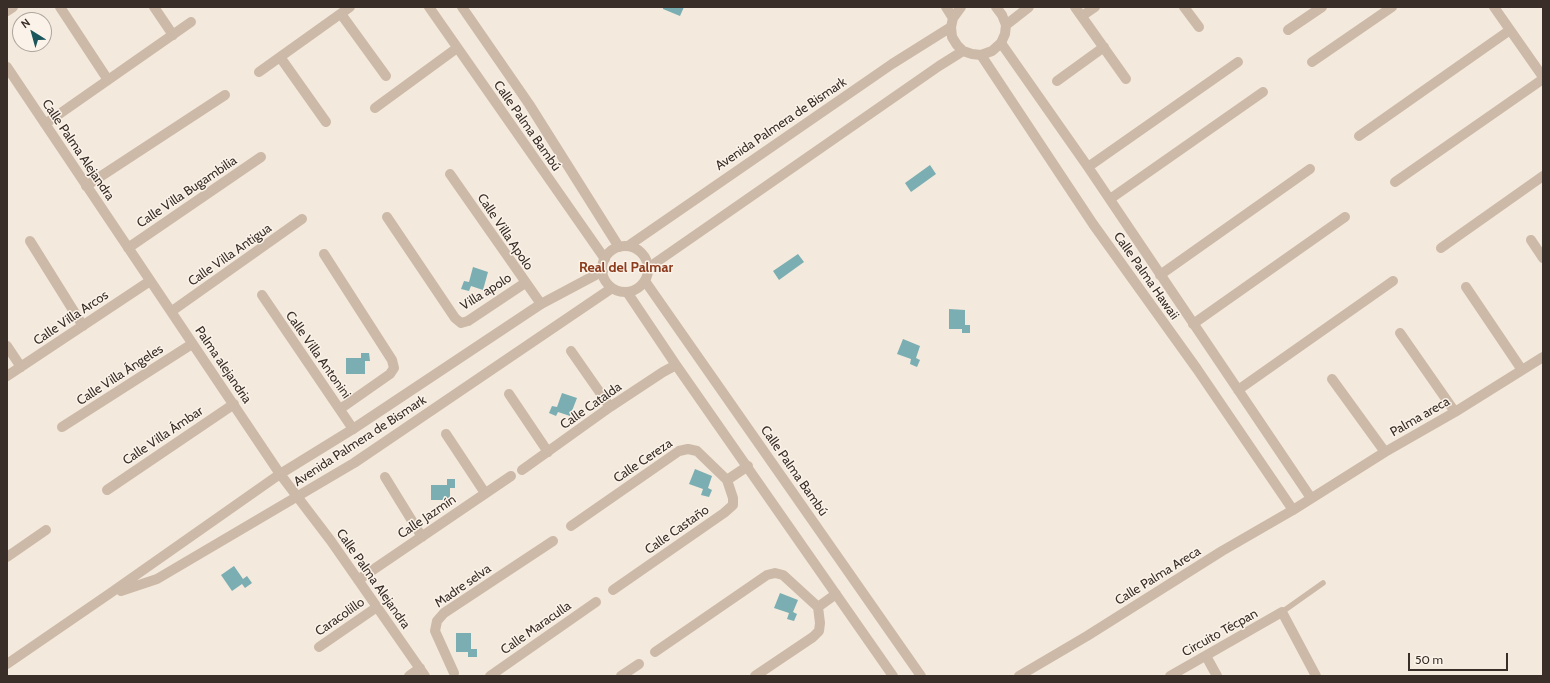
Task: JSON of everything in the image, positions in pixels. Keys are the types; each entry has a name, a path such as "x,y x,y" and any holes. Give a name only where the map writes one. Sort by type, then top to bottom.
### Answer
{"street":[{"path":"7,11 14,7"},
{"path":"60,7 108,80"},
{"path":"154,7 173,34"},
{"path":"259,72 350,7"},
{"name":"Calle Palma Bambú","path":"429,7 605,259"},
{"name":"Calle Palma Bambú","path":"462,7 529,104 624,247"},
{"path":"946,7 952,23 952,36 956,45 964,51 981,55 992,51 1001,43 1005,34 1006,25 1002,15 996,7"},
{"path":"952,23 961,7"},
{"path":"1006,25 1029,7"},
{"path":"1076,7 1126,79"},
{"path":"1082,16 1094,7"},
{"path":"1184,7 1199,28"},
{"path":"1288,30 1322,7"},
{"path":"1312,62 1392,7"},
{"path":"1395,182 1543,78 1494,7"},
{"path":"341,14 386,76"},
{"path":"45,124 191,22"},
{"name":"Avenida Palmera de Bismark","path":"624,247 952,23"},
{"path":"1359,136 1510,30"},
{"name":"Calle Palma Hawaii","path":"1001,43 1088,166 1311,498"},
{"path":"1057,81 1104,47"},
{"path":"375,108 457,48"},
{"path":"648,268 939,66 964,51"},
{"name":"Calle Palma Hawaii","path":"981,55 1093,224 1197,370 1293,510"},
{"path":"280,57 326,122"},
{"path":"1088,166 1238,62"},
{"name":"Calle Palma Alejandra","path":"7,67 128,248"},
{"path":"1110,199 1263,92"},
{"path":"86,186 225,95"},
{"name":"Calle Villa Bugambilia","path":"128,248 261,156"},
{"path":"1160,275 1310,169"},
{"name":"Calle Villa Apolo","path":"450,174 525,284 541,304"},
{"path":"1441,248 1543,176"},
{"name":"Villa apolo","path":"387,217 455,318 461,323 468,321 525,284"},
{"path":"1193,324 1345,217"},
{"name":"Calle Villa Antigua","path":"172,311 302,219"},
{"path":"1531,240 1543,258"},
{"path":"30,241 83,326"},
{"path":"624,247 637,249 643,254 647,260 648,268 645,281 637,288 627,292 612,288 606,280 603,271 605,259 611,252 624,247"},
{"name":"Palma alejandria","path":"128,248 172,311 192,344 280,474 298,497"},
{"path":"324,254 392,360 394,368 390,374 340,409"},
{"name":"Avenida Palmera de Bismark","path":"7,664 280,474 353,429 541,304 603,271"},
{"name":"Calle Villa Arcos","path":"7,376 150,281"},
{"name":"Calle Palma Bambú","path":"645,281 921,676"},
{"path":"1238,390 1393,281"},
{"path":"1466,287 1522,370"},
{"name":"Avenida Palmera de Bismark","path":"109,594 157,579 354,463 612,288"},
{"path":"627,292 676,365 748,466 893,676"},
{"name":"Calle Villa Antonini","path":"262,295 353,429"},
{"path":"1400,333 1454,412"},
{"name":"Calle Villa Ángeles","path":"62,427 192,344"},
{"path":"7,346 21,367"},
{"path":"571,351 610,407"},
{"name":"Palma areca","path":"1311,498 1543,358"},
{"name":"Calle Catalda","path":"522,470 610,407 662,372 676,365"},
{"path":"1332,379 1385,452"},
{"path":"509,394 548,452"},
{"name":"Calle Villa Ámbar","path":"107,490 234,404"},
{"path":"446,434 484,494"},
{"name":"Calle Cereza","path":"571,526 679,451 688,449 697,451 727,480"},
{"path":"727,480 748,466"},
{"name":"Calle Jazmín","path":"358,580 512,476"},
{"path":"385,477 422,536"},
{"name":"Calle Castaño","path":"613,590 724,513 733,505 733,498 727,480"},
{"name":"Calle Palma Alejandra","path":"298,497 423,672"},
{"name":"Calle Palma Areca","path":"1019,676 1094,632 1222,551 1311,498"},
{"path":"7,557 46,530"},
{"name":"Madre selva","path":"454,675 435,631 437,621 444,613 552,541"},
{"path":"655,652 767,575 775,573 783,575 818,607 820,624 819,631 813,637 755,676"},
{"path":"818,607 836,594"},
{"name":"Calle Maraculla","path":"490,676 596,602"},
{"name":"Caracolillo","path":"319,647 377,607"},
{"path":"1282,612 1316,676"},
{"name":"Circuito Técpan","path":"1170,676 1282,612"},
{"path":"1206,656 1217,676"},
{"path":"621,676 639,664"},
{"path":"409,676 423,672"}],"lane":[{"name":"Circuito Técpan","path":"1282,612 1323,583"}],"water":[{"path":"663,7 684,7 680,16 663,9"},
{"path":"930,165 936,174 911,192 905,183"},
{"path":"798,254 804,262 779,280 773,271"},
{"path":"473,267 488,272 483,290 471,286 469,291 461,289 464,281 469,282"},
{"path":"949,309 965,310 965,325 970,325 970,333 962,333 962,329 949,329"},
{"path":"903,339 920,346 916,358 920,360 917,367 910,364 911,359 897,354"},
{"path":"361,353 369,353 370,361 365,361 365,374 346,374 346,358 361,358"},
{"path":"562,393 577,398 570,416 558,412 556,416 549,413 552,406 557,407"},
{"path":"695,469 712,476 708,488 712,490 709,497 701,495 703,489 689,484"},
{"path":"447,479 455,479 455,488 450,488 450,500 431,500 431,485 447,485"},
{"path":"234,566 243,579 247,576 252,583 245,588 242,584 232,591 221,575"},
{"path":"780,593 798,600 793,612 797,614 794,621 787,619 789,613 774,608"},
{"path":"456,633 471,633 471,649 477,649 477,657 468,657 468,652 456,652"}],"district":[{"name":"Real del Palmar","path":"626,268"}]}
